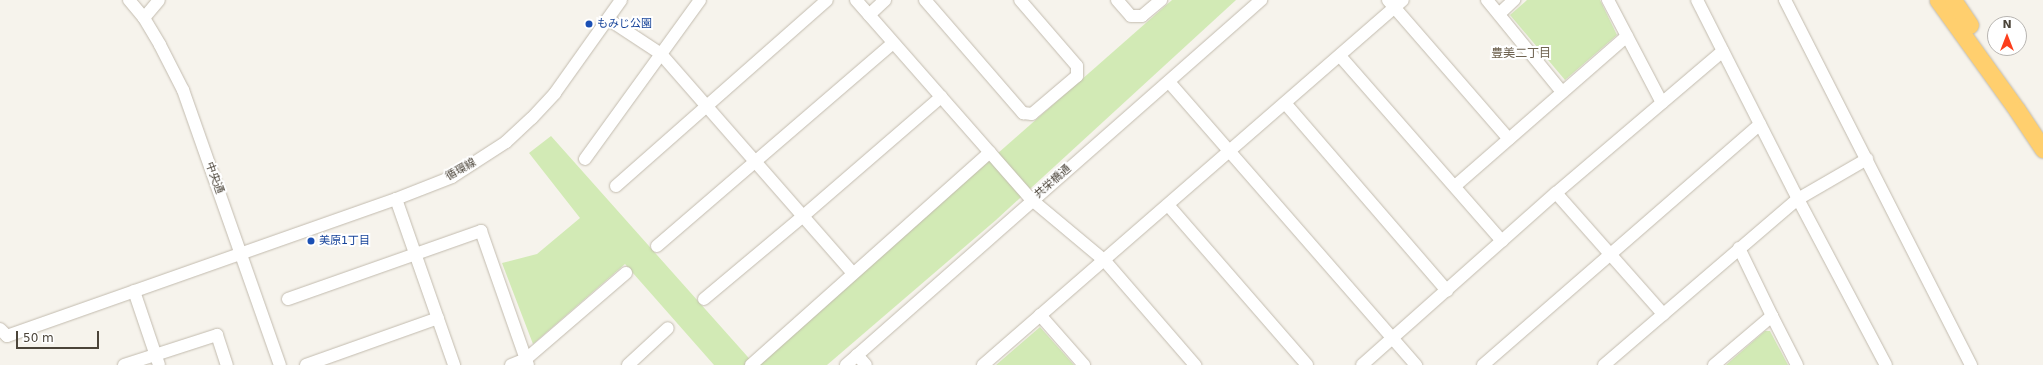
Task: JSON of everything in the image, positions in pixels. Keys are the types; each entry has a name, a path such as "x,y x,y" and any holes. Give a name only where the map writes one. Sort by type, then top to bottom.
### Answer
{"highway":[{"path":"1938,0 2017,110 2043,149"},
{"path":"1949,0 1980,40"},
{"path":"1953,0 2043,134"}],"street":[{"name":"中央通","path":"129,0 144,18 160,45 183,90 280,365"},
{"path":"144,18 159,0"},
{"name":"循環線","path":"2,335 134,292 396,199 452,177 506,142 532,118 555,93 622,0"},
{"path":"585,159 700,0"},
{"path":"616,186 827,0"},
{"path":"856,0 1032,200 1105,261 1195,365"},
{"path":"868,15 885,0"},
{"path":"925,0 1023,113 1032,114 1077,76 1078,66 1020,0"},
{"path":"1117,0 1131,16 1142,16 1161,0"},
{"name":"共栄橋通","path":"846,365 1261,0"},
{"path":"1487,0 1562,92"},
{"path":"1499,14 1514,0"},
{"path":"1608,0 1662,103"},
{"path":"1697,0 1798,198 1886,365"},
{"path":"1785,0 1972,365"},
{"path":"983,365 1105,261 1340,56 1395,2 1509,139"},
{"path":"608,19 661,54 707,105 802,217 853,273"},
{"path":"1455,186 1627,36"},
{"path":"657,246 893,43"},
{"path":"1362,365 1556,193 1723,51"},
{"path":"1340,56 1502,241"},
{"path":"1169,82 1416,365"},
{"path":"704,299 941,97"},
{"path":"1285,103 1446,290"},
{"path":"1483,365 1760,124"},
{"path":"751,365 990,152"},
{"path":"1604,365 1798,198 1867,159"},
{"path":"1556,193 1663,314"},
{"path":"396,199 454,365"},
{"path":"1168,205 1307,365"},
{"path":"288,299 481,231 527,362"},
{"path":"1740,248 1797,365"},
{"path":"511,365 527,362 626,273"},
{"path":"134,292 157,360"},
{"path":"1040,315 1084,365"},
{"path":"1714,365 1772,316"},
{"path":"306,365 438,318"},
{"path":"628,365 668,328"},
{"path":"124,365 157,360 217,335 227,365"},
{"path":"857,355 866,365"}],"green space":[{"path":"1172,0 1236,0 996,220 827,365 757,365"},
{"path":"1527,0 1600,0 1617,35 1565,80 1510,15"},
{"path":"551,136 755,365 714,365 625,264 533,344 502,263 537,254 580,218 529,153"},
{"path":"1040,327 1074,365 996,365"},
{"path":"1765,331 1770,331 1788,365 1726,365"}],"place":[{"name":"もみじ公園","path":"589,24"},
{"name":"美原1丁目","path":"311,241"}],"district":[{"name":"豊美二丁目","path":"1521,54"}]}
